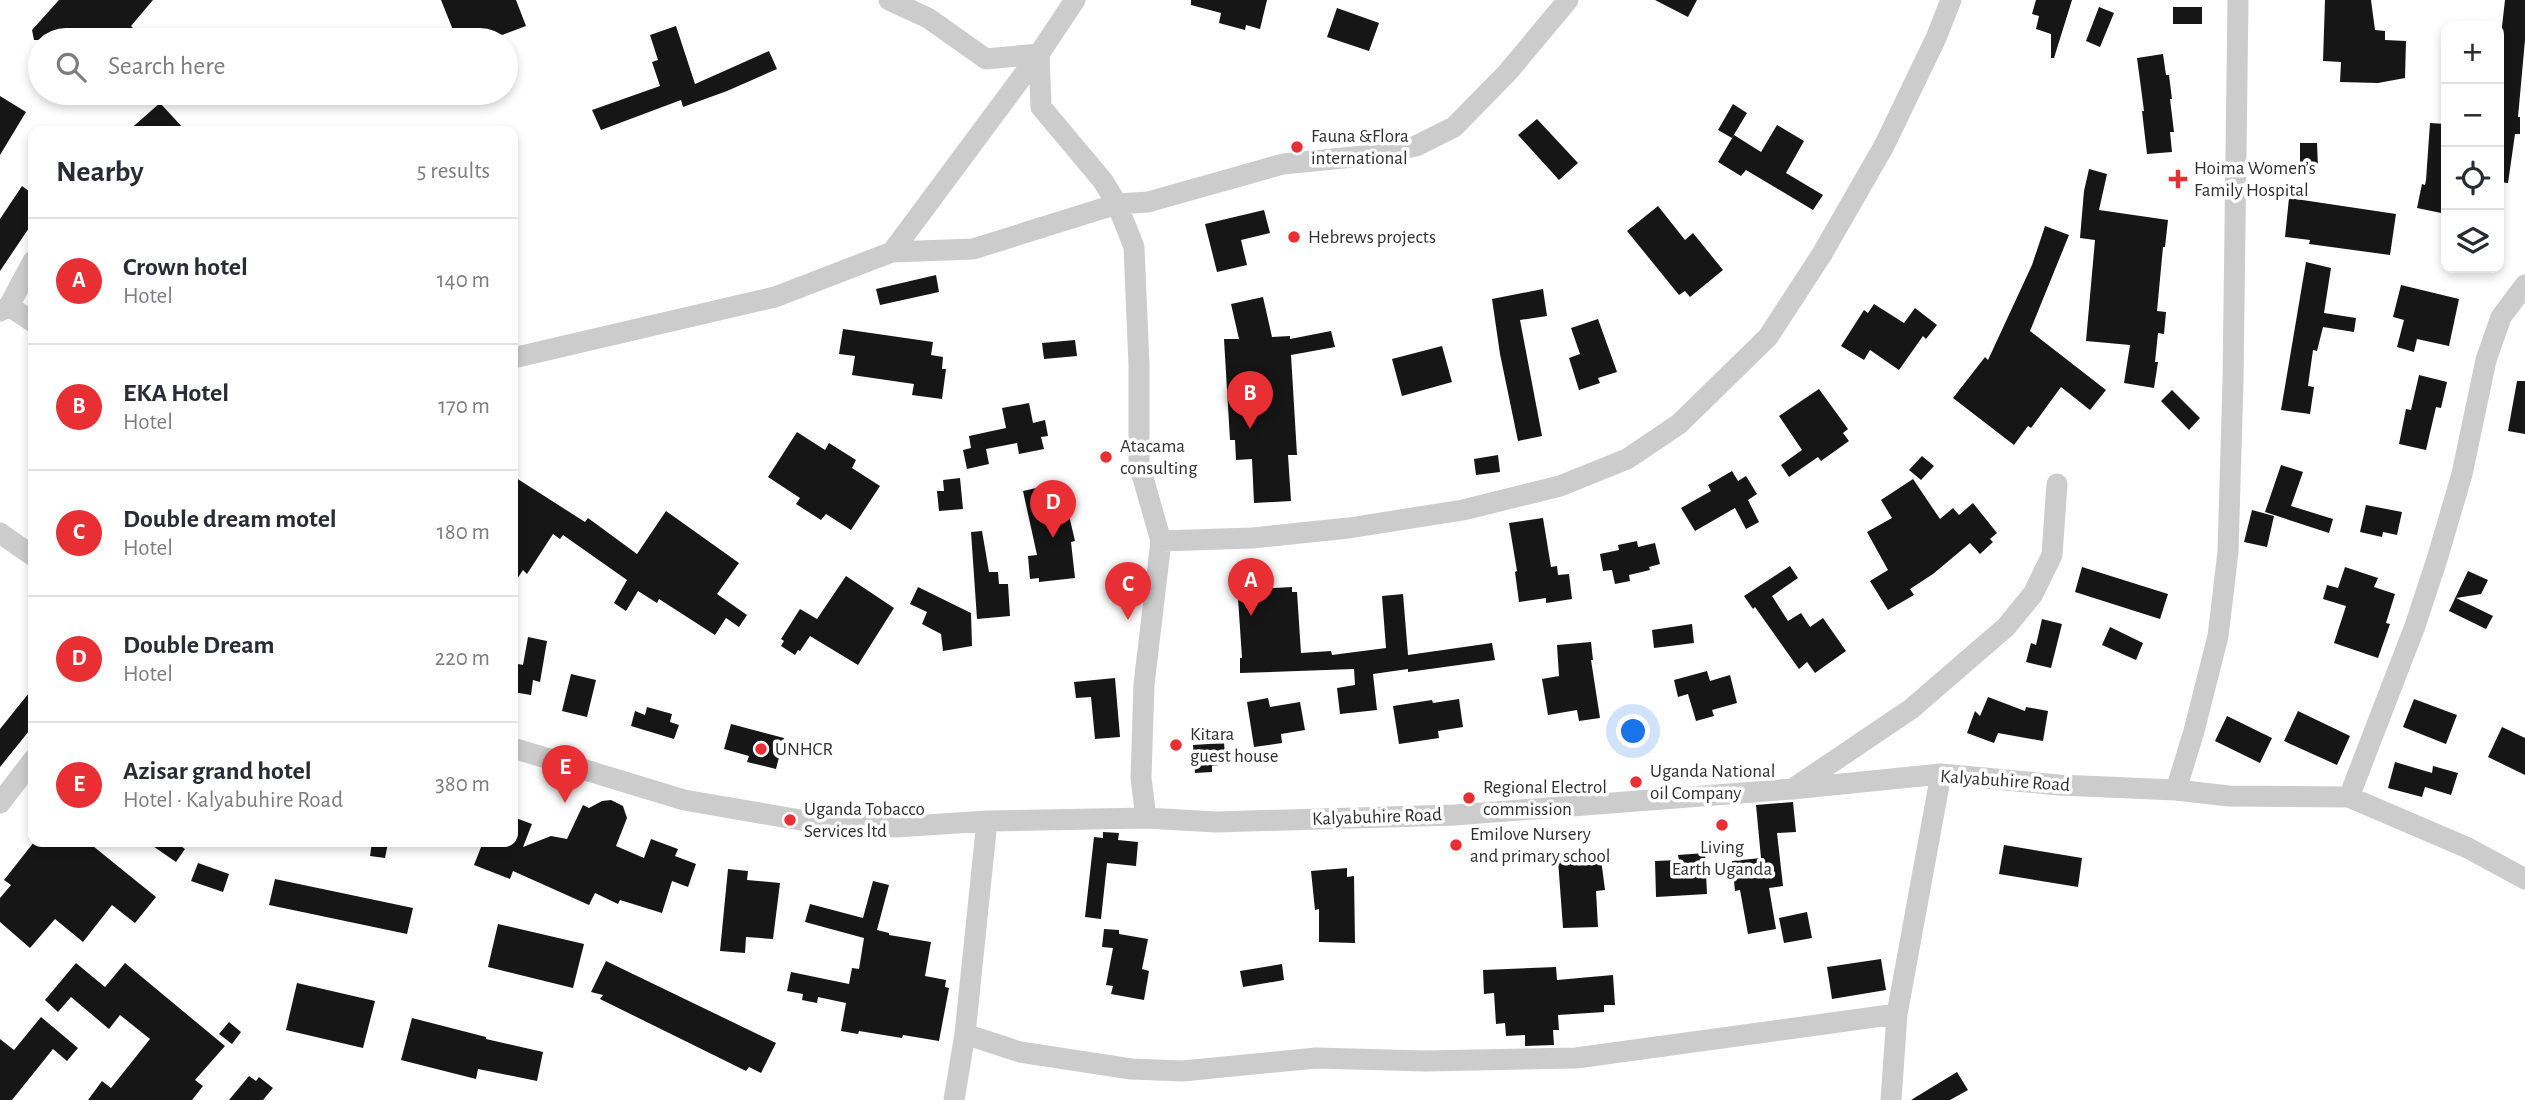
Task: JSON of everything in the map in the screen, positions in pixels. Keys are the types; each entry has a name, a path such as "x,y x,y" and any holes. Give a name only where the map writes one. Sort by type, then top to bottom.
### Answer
{"street":[{"path":"889,0 929,18 986,59 1039,54"},
{"path":"892,252 1039,54 1075,0"},
{"path":"518,357 775,298 892,252 973,249 1117,204 1148,202 1283,164 1373,155 1416,146 1454,127 1507,73 1568,0"},
{"path":"1161,541 1252,538 1349,528 1463,510 1560,486 1627,459 1679,424 1768,337 1822,254 1884,146 1936,38 1951,0"},
{"path":"2176,790 2194,732 2218,636 2228,552 2238,0"},
{"path":"1039,54 1041,107 1103,181 1117,204 1134,247 1139,464 1161,541 1144,684 1141,778 1146,818"},
{"path":"28,269 4,309 28,320"},
{"path":"2349,797 2415,625 2438,556 2462,474 2486,360 2501,317 2525,285"},
{"path":"1792,789 1911,709 2006,627 2033,594 2052,555 2057,484"},
{"path":"0,533 28,553"},
{"name":"Kalyabuhire Road","path":"518,750 684,800 818,823 897,827 987,821 1146,818 1216,822 1455,815 1792,789 1941,774 2229,796 2349,797 2468,848 2525,879"},
{"path":"0,803 28,767"},
{"path":"1891,1100 1897,1014 1941,774"},
{"path":"954,1100 965,1034 987,821"},
{"path":"965,1034 1020,1052 1131,1069 1183,1071 1316,1058 1425,1061 1576,1058 1897,1014"}],"building":[{"path":"59,0 153,0 131,26 133,28 34,28"},
{"path":"441,0 516,0 526,26 518,29 452,28"},
{"path":"1191,0 1267,0 1260,29 1246,25 1245,30 1219,23 1221,13 1191,5"},
{"path":"1655,0 1697,0 1688,17"},
{"path":"2036,0 2072,0 2054,58 2051,58 2051,34 2036,29 2039,16 2032,14"},
{"path":"2325,0 2371,0 2375,30 2385,31 2385,40 2406,41 2405,78 2378,83 2340,82 2341,62 2323,61"},
{"path":"2505,0 2525,0 2525,40 2518,117 2520,134 2515,134 2508,183 2504,183 2503,21"},
{"path":"2099,7 2114,13 2100,47 2086,41"},
{"path":"2173,7 2202,7 2202,24 2173,24"},
{"path":"1337,8 1379,23 1369,51 1327,37"},
{"path":"676,26 695,84 769,51 777,69 683,107 681,100 601,130 592,110 660,86 652,62 658,60 650,35"},
{"path":"2163,54 2172,99 2172,152 2147,154 2137,58"},
{"path":"0,96 26,112 0,155"},
{"path":"1733,104 1747,113 1732,138 1718,130"},
{"path":"158,105 162,105 181,126 134,126"},
{"path":"1537,119 1578,163 1559,180 1518,135"},
{"path":"2430,123 2441,124 2441,213 2417,208 2422,184 2425,185"},
{"path":"1777,125 1804,141 1786,173 1823,195 1813,210 1746,170 1741,176 1718,162 1734,135 1761,152"},
{"path":"2300,143 2317,143 2318,167 2300,166"},
{"path":"2089,169 2107,174 2099,210 2168,220 2157,311 2166,312 2164,334 2158,333 2155,362 2158,362 2154,388 2124,383 2130,345 2086,341 2095,240 2080,238 2084,191"},
{"path":"22,186 28,190 28,229 0,271 0,219"},
{"path":"2289,198 2396,214 2390,255 2309,244 2310,240 2285,237"},
{"path":"1658,206 1685,240 1693,233 1723,270 1690,297 1685,291 1679,295 1627,231"},
{"path":"1264,210 1270,233 1241,240 1247,265 1217,272 1205,224"},
{"path":"2045,226 2069,235 2030,331 2106,390 2090,410 2061,387 2031,428 2028,426 2014,445 1953,398 1985,357 1988,360 2032,265"},
{"path":"2306,262 2331,268 2324,313 2356,318 2354,332 2323,327 2317,351 2313,350 2308,386 2314,387 2310,414 2281,410"},
{"path":"936,275 939,292 880,305 876,289"},
{"path":"2401,285 2459,299 2449,346 2417,339 2414,352 2397,347 2404,320 2393,317"},
{"path":"1543,289 1547,316 1520,320 1542,436 1518,441 1492,299"},
{"path":"1263,297 1272,337 1290,336 1290,339 1331,331 1335,347 1291,355 1297,455 1288,455 1291,501 1254,503 1252,459 1236,460 1235,440 1230,440 1224,339 1239,339 1231,304"},
{"path":"1874,304 1904,323 1915,308 1937,325 1926,339 1923,336 1899,370 1870,350 1864,360 1841,346 1864,310 1868,313"},
{"path":"1598,319 1617,372 1598,378 1600,383 1579,390 1569,358 1580,354 1571,328"},
{"path":"843,329 933,342 931,355 943,357 942,369 946,369 942,399 912,395 914,384 852,375 855,356 839,354"},
{"path":"1075,340 1077,356 1044,359 1042,343"},
{"path":"1442,346 1452,382 1402,396 1392,359"},
{"path":"2419,375 2447,382 2441,408 2436,407 2426,450 2399,444 2406,409 2411,410"},
{"path":"2517,381 2525,381 2525,434 2508,431"},
{"path":"1819,389 1848,429 1843,433 1849,441 1821,461 1818,457 1789,477 1781,465 1802,450 1779,416"},
{"path":"2172,390 2200,418 2189,430 2161,401"},
{"path":"1029,403 1033,423 1045,420 1048,436 1041,437 1044,449 1019,454 1017,443 986,449 989,464 967,469 963,450 971,448 969,436 1006,428 1002,408"},
{"path":"797,432 825,450 829,443 856,460 852,468 880,486 851,530 826,514 821,520 796,504 800,498 768,477"},
{"path":"1498,455 1500,472 1476,475 1474,459"},
{"path":"1922,456 1934,466 1921,480 1909,470"},
{"path":"2281,465 2303,472 2291,506 2333,519 2329,533 2265,512"},
{"path":"1732,471 1738,481 1746,476 1757,494 1748,500 1759,522 1746,529 1735,508 1695,531 1681,508 1711,491 1708,485"},
{"path":"960,478 963,509 939,511 937,491 944,491 943,480"},
{"path":"518,479 585,522 588,518 637,554 666,511 739,563 717,594 747,615 739,627 726,618 715,635 659,599 657,603 638,591 626,611 614,603 627,580 563,535 560,539 553,534 527,574 523,570 518,578"},
{"path":"1913,479 1940,519 1953,508 1959,515 1973,503 1997,533 1990,539 1993,542 1980,554 1970,543 1910,589 1914,595 1888,610 1870,581 1888,570 1867,532 1892,518 1881,500"},
{"path":"1058,483 1064,512 1068,511 1075,541 1071,542 1075,578 1039,582 1039,578 1030,579 1028,556 1037,555 1023,491"},
{"path":"2366,505 2402,512 2397,535 2383,532 2382,537 2360,532"},
{"path":"2252,510 2274,516 2267,547 2244,542"},
{"path":"1543,518 1551,567 1557,566 1558,575 1569,574 1572,599 1546,603 1546,598 1519,602 1509,523"},
{"path":"982,531 989,572 998,572 999,584 1008,584 1010,616 977,619 971,532"},
{"path":"1637,541 1638,547 1655,543 1660,564 1649,567 1650,570 1629,575 1630,581 1615,584 1612,570 1603,571 1600,554 1619,550 1618,545"},
{"path":"1790,566 1798,578 1772,596 1788,621 1801,613 1810,627 1823,618 1846,651 1815,673 1807,662 1799,669 1755,607 1753,609 1744,596"},
{"path":"2082,567 2168,594 2160,619 2075,592"},
{"path":"2345,567 2378,578 2374,587 2395,594 2386,623 2390,624 2378,658 2334,643 2346,606 2323,599 2327,585 2338,588"},
{"path":"2468,571 2488,580 2481,594 2456,598 2493,616 2486,629 2449,611"},
{"path":"846,576 894,608 858,665 810,636 795,655 781,646 784,641 781,639 800,609 817,619"},
{"path":"918,587 971,613 972,646 943,651 941,634 922,624 927,612 910,604"},
{"path":"1292,587 1292,592 1297,592 1301,653 1331,651 1332,655 1386,648 1382,596 1403,594 1408,655 1492,643 1495,660 1373,674 1377,710 1340,714 1337,688 1355,685 1354,669 1240,673 1242,658 1238,598 1244,598 1243,590"},
{"path":"2042,619 2062,624 2051,668 2026,662 2031,643 2036,645"},
{"path":"1692,624 1694,643 1654,648 1652,630"},
{"path":"2110,627 2143,643 2136,660 2102,645"},
{"path":"528,637 547,641 540,682 533,680 531,695 518,693 518,664 523,665"},
{"path":"1591,642 1591,660 1600,718 1579,721 1577,710 1548,715 1542,679 1559,676 1557,645"},
{"path":"1707,671 1710,681 1730,675 1737,703 1712,710 1714,716 1696,721 1688,694 1678,697 1674,680"},
{"path":"571,674 596,680 587,717 562,711"},
{"path":"1115,678 1120,737 1095,739 1091,697 1076,698 1074,682"},
{"path":"28,694 28,732 0,767 0,729"},
{"path":"1988,697 2025,711 2026,707 2048,711 2043,741 1998,733 1994,743 1967,733 1975,711 1980,716"},
{"path":"1268,698 1270,707 1300,702 1305,730 1281,734 1282,743 1254,747 1247,702"},
{"path":"1459,699 1463,727 1438,731 1439,738 1399,744 1393,706"},
{"path":"2414,699 2457,715 2446,744 2403,727"},
{"path":"647,707 672,714 670,722 679,725 674,739 631,726 635,711 645,715"},
{"path":"2298,711 2350,736 2337,765 2284,741"},
{"path":"2227,716 2272,738 2260,763 2215,741"},
{"path":"731,724 784,738 776,769 747,762 749,756 724,749"},
{"path":"2502,727 2525,738 2525,775 2488,757"},
{"path":"1224,743 1226,764 1212,766 1212,772 1195,773 1193,745"},
{"path":"2395,762 2432,773 2433,766 2458,773 2451,795 2425,787 2422,797 2388,788"},
{"path":"611,800 623,806 627,818 616,846 644,858 651,839 678,849 675,856 696,864 688,887 672,881 662,913 620,900 618,904 595,893 589,905 513,871 510,879 474,865 481,847 518,847 518,819 532,824 523,847 551,836 567,839 583,805 589,808 602,801"},
{"path":"1793,802 1796,832 1777,833 1783,886 1769,888 1776,929 1748,934 1740,890 1735,891 1732,861 1761,858 1756,805"},
{"path":"1103,832 1119,833 1118,840 1138,842 1136,866 1107,863 1101,919 1085,917 1094,837 1103,838"},
{"path":"2004,845 2082,858 2078,887 1999,874"},
{"path":"30,847 94,847 156,897 135,923 112,905 83,942 55,919 30,948 0,922 0,898 11,885 4,880"},
{"path":"154,847 182,847 185,849 176,862"},
{"path":"371,847 387,847 385,858 370,856"},
{"path":"1587,852 1588,861 1601,859 1605,890 1596,891 1598,927 1563,928 1558,860 1570,859 1570,853"},
{"path":"1705,853 1707,894 1656,897 1655,861 1679,860 1678,855"},
{"path":"198,863 229,874 223,892 191,881"},
{"path":"1347,868 1347,877 1354,876 1355,943 1319,942 1319,909 1315,910 1311,871"},
{"path":"728,869 748,871 747,880 780,883 773,939 746,937 745,953 720,951"},
{"path":"275,879 413,908 407,934 269,905"},
{"path":"873,881 889,885 877,930 889,935 931,942 925,976 946,980 945,987 949,988 939,1041 903,1035 902,1038 841,1031 846,1003 818,997 817,1003 802,1000 803,994 787,991 791,972 849,984 852,968 859,969 864,938 805,922 810,904 863,918"},
{"path":"1807,912 1812,938 1784,943 1779,918"},
{"path":"498,924 584,944 573,988 488,967"},
{"path":"1104,929 1119,930 1119,934 1148,939 1142,969 1149,971 1144,1000 1111,994 1113,986 1106,985 1113,948 1102,947"},
{"path":"1881,959 1886,990 1832,999 1827,967"},
{"path":"606,961 776,1043 761,1073 749,1067 746,1071 600,999 603,995 591,992"},
{"path":"76,963 105,987 125,963 225,1046 195,1080 203,1086 192,1100 88,1100 102,1081 111,1088 150,1039 120,1015 109,1029 71,997 58,1012 45,1000"},
{"path":"1282,964 1284,980 1243,987 1240,971"},
{"path":"1556,967 1557,980 1613,975 1615,1005 1604,1005 1604,1012 1558,1015 1559,1030 1553,1030 1554,1045 1525,1046 1525,1035 1506,1036 1505,1023 1496,1024 1494,993 1484,994 1483,970"},
{"path":"297,983 375,1001 363,1048 286,1030"},
{"path":"41,1017 78,1048 67,1061 53,1049 12,1100 0,1100 0,1039 14,1050"},
{"path":"412,1018 543,1052 537,1081 478,1069 476,1079 401,1060"},
{"path":"229,1022 241,1032 232,1044 219,1034"},
{"path":"1957,1072 1968,1090 1950,1100 1911,1100"},
{"path":"249,1076 256,1081 259,1077 273,1088 263,1100 229,1100"}],"place":[{"name":"Fauna &Flora international","path":"1297,147"},
{"name":"Hoima Women’s Family Hospital","path":"2178,179"},
{"name":"Hebrews projects","path":"1294,237"},
{"name":"EKA Hotel","path":"1250,429"},
{"name":"Atacama consulting","path":"1106,457"},
{"name":"Double Dream","path":"1053,538"},
{"name":"Crown hotel","path":"1251,616"},
{"name":"Double dream motel","path":"1128,620"},
{"name":"Kitara guest house","path":"1176,745"},
{"name":"UNHCR","path":"761,749"},
{"name":"Uganda National oil Company","path":"1636,782"},
{"name":"Regional Electrol commission","path":"1469,798"},
{"name":"Azisar grand hotel","path":"565,803"},
{"name":"Uganda Tobacco Services ltd","path":"790,820"},
{"name":"Living Earth Uganda","path":"1722,825"},
{"name":"Emilove Nursery and primary school","path":"1456,845"}]}
